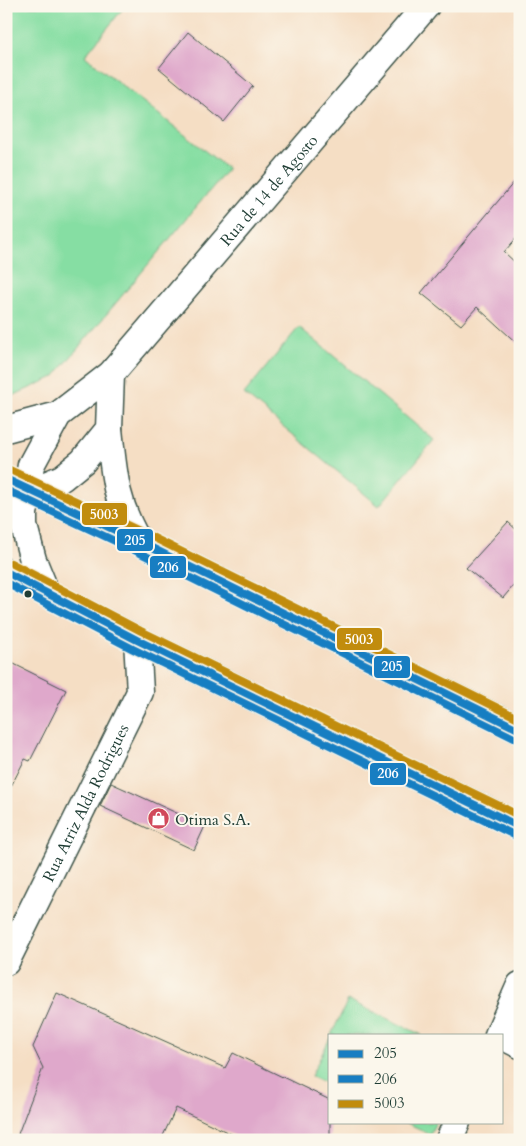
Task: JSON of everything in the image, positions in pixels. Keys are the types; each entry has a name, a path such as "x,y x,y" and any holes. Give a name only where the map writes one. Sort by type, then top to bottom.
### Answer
{"main road":[{"path":"6,479 30,492 138,541 520,730"},
{"path":"6,572 137,640 520,827"}],"street":[{"name":"Rua de 14 de Agosto","path":"6,429 58,415 111,374 426,6"},
{"path":"111,374 109,429 116,486 124,516 138,541"},
{"name":"Rua de 14 de Agosto","path":"46,592 33,560 24,526 24,512 30,492 29,477 31,465 58,415"},
{"path":"6,511 30,492 62,478 83,461 109,429"},
{"name":"Rua Atriz Alda Rodrigues","path":"6,962 140,692 137,640"},
{"path":"504,1037 520,986"},
{"path":"449,1140 456,1124"}],"green space":[{"path":"6,6 125,6 85,56 228,169 54,377 6,399"},
{"path":"299,327 434,440 379,506 244,394"},
{"path":"348,1000 420,1034 331,1034"},
{"path":"328,1042 328,1084 311,1076"},
{"path":"409,1124 435,1124 430,1134"}],"building":[{"path":"188,32 253,86 224,122 159,68"},
{"path":"520,175 520,234 504,252 520,267 520,346 477,307 461,325 421,293"},
{"path":"508,522 520,533 520,578 503,598 466,568"},
{"path":"6,660 66,690 30,761 25,759 6,796"},
{"name":"Otima S.A.","path":"111,783 205,826 194,850 100,806"},
{"path":"57,993 225,1068 233,1053 328,1099 330,1140 244,1140 176,1108 161,1140 31,1140 18,1134 43,1068 33,1047"}],"transit line":[{"name":"5003","path":"10,470 142,532 520,719"},
{"name":"205","path":"6,479 138,541 520,730"},
{"name":"206","path":"6,490 134,550 516,739"},
{"name":"5003","path":"11,563 141,631 520,816"},
{"name":"205","path":"6,572 137,640 520,827"},
{"name":"206","path":"6,583 133,649 516,836"}],"place":[{"name":"Otima S.A.","path":"159,819"}]}
